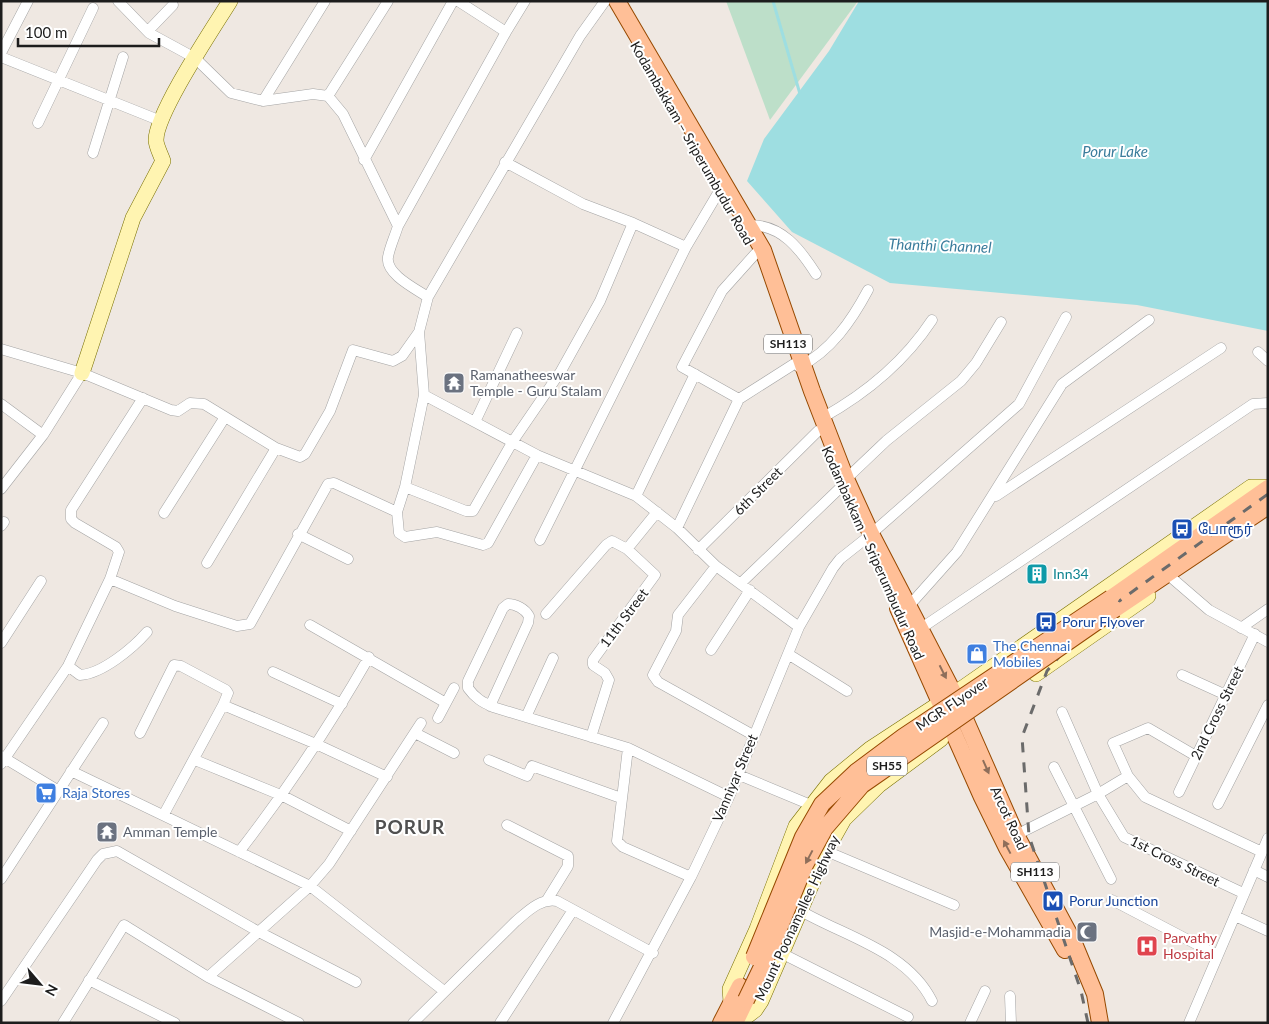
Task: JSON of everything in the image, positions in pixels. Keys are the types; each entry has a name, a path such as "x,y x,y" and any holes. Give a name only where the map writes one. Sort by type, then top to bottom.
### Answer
{"main road":[{"name":"Kodambakkam – Sriperumbudur Road","path":"607,1 710,167 750,226 763,250 798,365"},
{"name":"Kodambakkam – Sriperumbudur Road","path":"617,1 710,167 718,193 742,225 756,253 843,484 905,621 909,636 947,697"},
{"name":"MGR FLyover","path":"736,1023 739,997 803,837 822,804 856,772 903,737 1110,598 1261,508 1268,487"},
{"name":"Kodambakkam – Sriperumbudur Road","path":"867,537 920,629 960,726"},
{"path":"1012,653 1028,679"},
{"name":"Arcot Road","path":"960,726 1079,954 1095,994 1100,1023"},
{"name":"Arcot Road","path":"960,726 1007,848 1076,971 1086,998 1090,1023"},
{"name":"SH55","path":"721,1023 739,997"}],"street":[{"path":"28,1 1,55 56,81 161,121"},
{"path":"118,1 148,31 195,58 231,93 263,101 313,94 328,96 339,106 398,226"},
{"path":"3,482 43,436 82,373 133,218 163,161 156,140 161,121 195,58 230,1"},
{"path":"263,101 325,1"},
{"path":"328,96 388,1"},
{"path":"364,160 453,1"},
{"path":"458,1 506,32"},
{"path":"428,297 390,268 388,256 398,226 525,1"},
{"path":"537,455 491,540 485,545 436,532 403,536 399,533 397,512 405,487 424,395 420,332 428,297 580,36 607,1"},
{"path":"148,31 173,5"},
{"path":"38,124 56,81 93,8"},
{"path":"93,153 123,57"},
{"path":"505,162 583,204 633,223 686,247"},
{"path":"540,540 686,247 718,193"},
{"path":"405,487 466,511 473,511 513,441 562,371 600,302 633,223"},
{"path":"750,226 765,226 777,231 802,254 816,274"},
{"path":"739,400 682,366 722,291 756,253"},
{"path":"677,528 739,400 798,365 817,357 831,344 858,310 868,290"},
{"name":"Vanniyar Street","path":"613,1023 653,953 691,877 739,775 753,734 799,627 833,568 1019,404 1066,317"},
{"name":"6th Street","path":"698,550 820,425 851,402 918,341 932,320"},
{"path":"908,607 958,552 1062,384 1149,320"},
{"path":"741,583 886,441 961,381 976,363 1000,322"},
{"path":"1,349 82,373 176,412 190,403 197,402 296,458 305,454 330,411 353,350 393,361 402,356 420,332"},
{"path":"475,422 518,333"},
{"path":"993,498 1221,348"},
{"path":"1258,352 1268,361"},
{"path":"636,496 695,374"},
{"path":"424,395 537,455 636,496 677,528 716,566 799,627"},
{"path":"59,791 2,759 68,666 110,580 119,552 116,547 75,523 71,519 71,510 143,398"},
{"path":"920,629 1253,404 1268,402"},
{"path":"1,404 43,436"},
{"path":"164,513 225,417"},
{"path":"207,564 276,448"},
{"path":"110,580 175,606 237,626 246,626 250,624 325,486 330,482 397,512"},
{"name":"Mount Poonamallee Highway","path":"739,997 730,989 757,929 784,854 796,826 810,805 831,781 886,738 1251,487 1268,487"},
{"name":"Mount Poonamallee Highway","path":"736,1023 755,1010 782,954 826,851 844,819 879,786 905,766 1172,579 1261,508"},
{"path":"546,614 608,542 616,541 627,549 658,512"},
{"path":"298,534 348,559"},
{"name":"11th Street","path":"592,737 609,680 605,673 593,665 592,660 655,575 627,549"},
{"path":"716,566 678,616 676,632 653,674 658,682 753,734"},
{"path":"1172,579 1209,610 1268,642"},
{"path":"1,643 41,581"},
{"path":"711,650 750,590"},
{"path":"490,706 528,623 529,616 526,611 514,604 508,604 502,608 468,681 468,688 475,697 490,706 628,748 729,797"},
{"path":"1241,628 1268,609"},
{"path":"310,624 446,703"},
{"path":"68,666 80,675 87,674 122,656 147,632"},
{"name":"2nd Cross Street","path":"1179,792 1255,634"},
{"path":"788,654 847,691"},
{"path":"239,852 283,796 342,704 369,657"},
{"path":"526,717 553,658"},
{"path":"140,733 171,669 176,664 226,690 228,693 195,760 164,814"},
{"path":"273,672 342,704"},
{"path":"1182,675 1226,694"},
{"path":"438,718 454,688"},
{"path":"223,705 316,744 387,778"},
{"path":"1218,804 1268,705"},
{"name":"1st Cross Street","path":"1062,712 1098,794 1124,836 1243,893"},
{"path":"1,879 103,723"},
{"path":"208,977 310,886 329,864 387,778 421,723"},
{"path":"1196,756 1148,728 1113,743 1128,776 1149,800 1262,852"},
{"path":"415,733 454,753"},
{"path":"886,738 905,766"},
{"path":"628,748 616,836 619,844 691,877"},
{"path":"195,760 283,796 351,831"},
{"path":"489,760 527,776 532,766 621,798"},
{"path":"1054,767 1111,879"},
{"path":"71,771 164,814 310,886 444,991"},
{"path":"739,775 810,805"},
{"path":"1016,835 1098,794 1128,776"},
{"path":"507,824 568,856 568,866 548,900"},
{"path":"1189,1023 1268,838"},
{"path":"826,851 954,905"},
{"path":"1,1001 97,860 103,854 111,852 122,853 259,932 356,982"},
{"path":"1254,870 1268,877"},
{"path":"413,1023 521,917 532,907 548,900 557,901 653,953"},
{"path":"1112,900 1217,955"},
{"path":"500,1023 573,910"},
{"path":"801,911 905,965 919,980 932,1001"},
{"path":"1235,916 1268,931"},
{"path":"63,1023 124,925 208,977 299,1023"},
{"path":"782,954 908,1017"},
{"path":"90,980 175,1023"},
{"path":"970,1023 985,991"},
{"path":"1010,996 1012,1023"}],"green space":[{"path":"726,1 858,1 770,120"}],"water":[{"name":"Porur Lake","path":"859,1 1268,1 1268,331 1137,305 890,283 792,232 747,181 764,139 829,51"}],"waterway":[{"name":"Thanthi Channel","path":"773,1 800,94"}],"railway":[{"path":"1088,1023 1081,991 1029,836 1022,737 1047,671 1086,625 1268,494"}],"place":[{"name":"Ramanatheeswar Temple - Guru Stalam","path":"454,383"},
{"name":"போரூர்","path":"1182,529"},
{"name":"Inn34","path":"1037,574"},
{"name":"Porur Flyover","path":"1046,622"},
{"name":"The Chennai Mobiles","path":"977,654"},
{"name":"Raja Stores","path":"46,793"},
{"name":"Amman Temple","path":"107,832"},
{"name":"Porur Junction","path":"1053,901"},
{"name":"Masjid-e-Mohammadia","path":"1087,932"},
{"name":"Parvathy Hospital","path":"1147,946"}],"district":[{"name":"PORUR","path":"410,827"}]}
